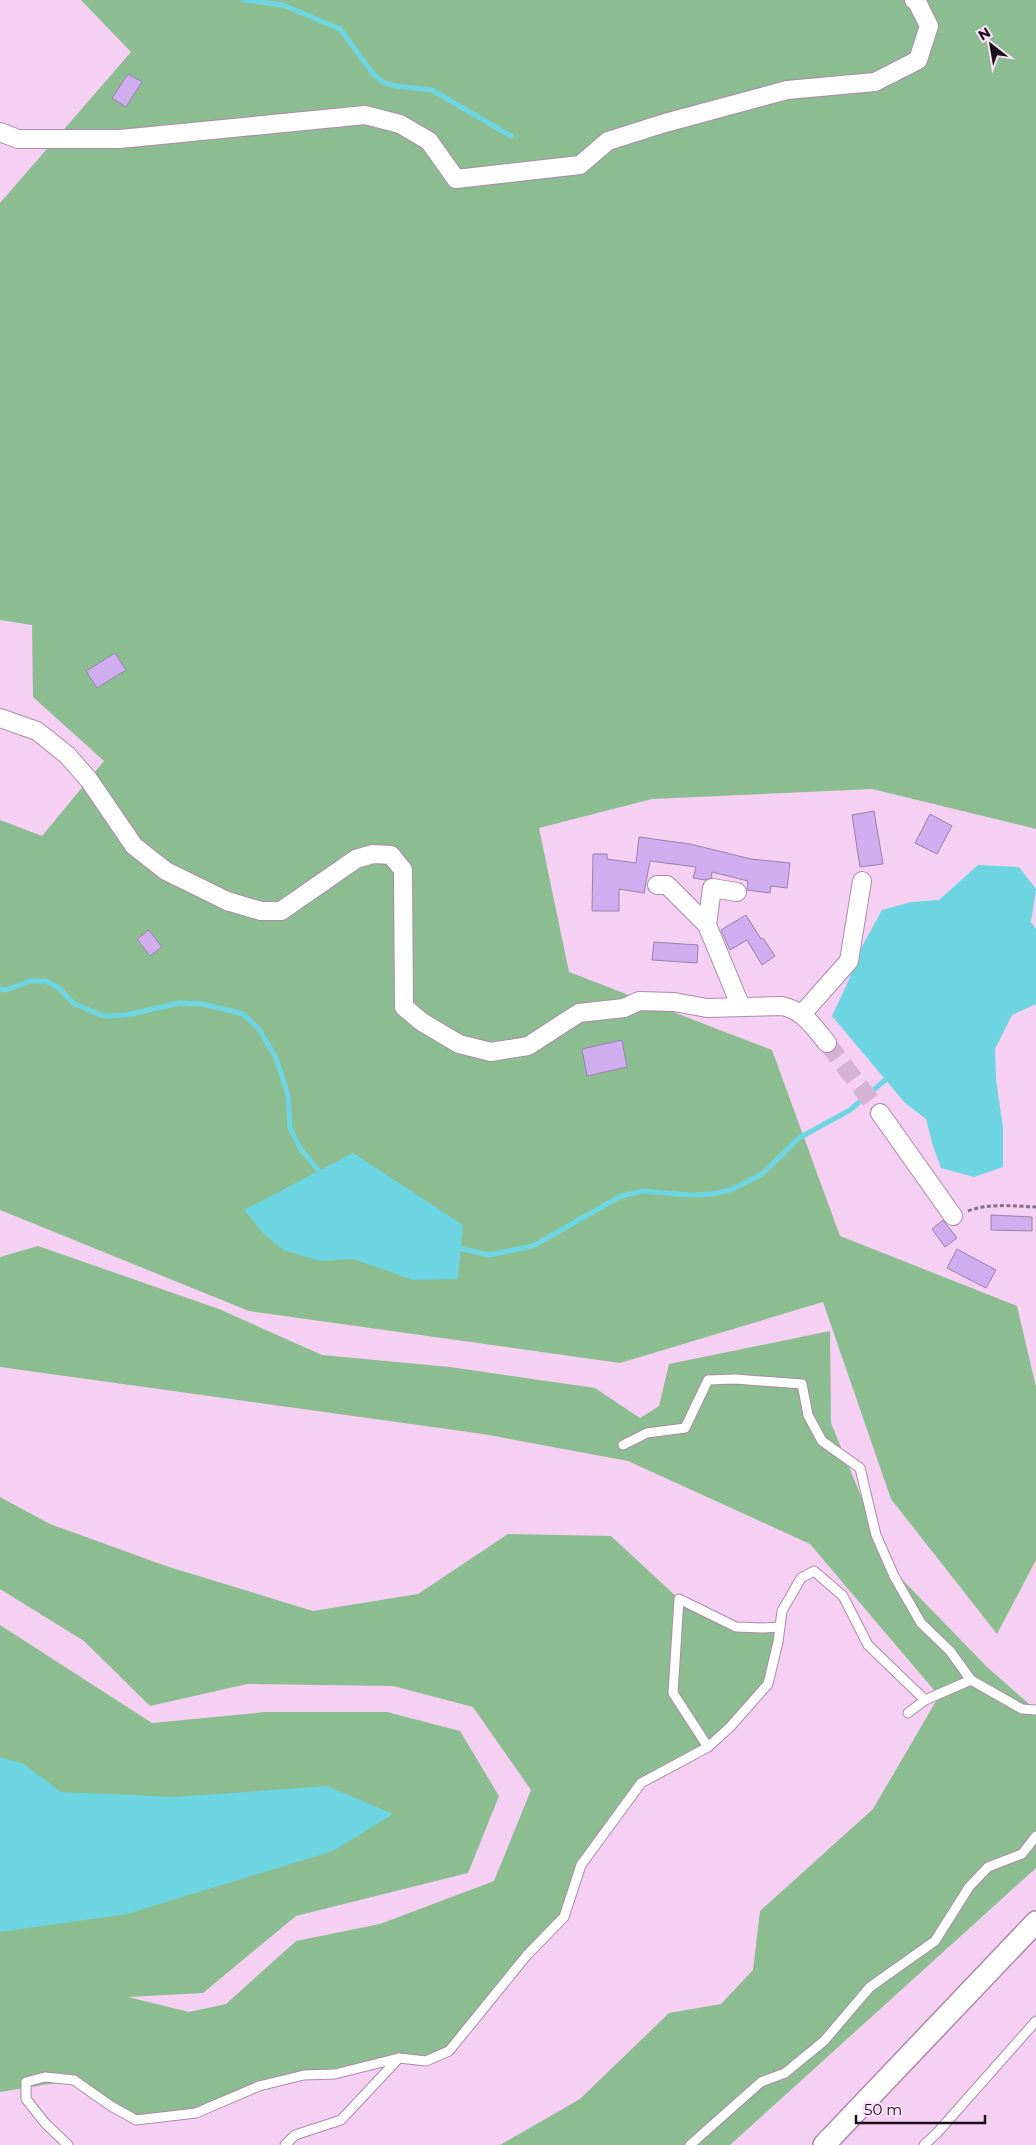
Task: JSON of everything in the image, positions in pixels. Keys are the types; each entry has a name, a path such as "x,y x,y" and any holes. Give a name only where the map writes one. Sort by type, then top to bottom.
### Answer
{"street":[{"path":"0,132 18,139 120,138 365,115 400,124 428,141 456,179 580,164 608,142 665,123 787,90 874,82 918,60 929,26 917,2 914,0"},
{"path":"0,718 37,731 67,756 89,780 134,846 166,872 227,901 261,911 281,911 356,859 373,854 391,855 403,870 404,1007 422,1022 459,1044 491,1052 528,1046 579,1012 624,1008 639,1002 674,1002 707,1008 782,1006 793,1008 802,1014 827,1043"},
{"path":"802,1014 849,961 862,880"},
{"path":"657,885 667,885 707,925 741,1007"},
{"path":"707,925 712,888 737,892"},
{"path":"880,1113 953,1216"},
{"path":"824,2145 1036,1922"}],"lane":[{"path":"624,1445 648,1433 685,1428 708,1380 735,1379 802,1384 808,1415 822,1441 860,1468 876,1535 894,1576 921,1623 950,1650 971,1680 1022,1709 1036,1710"},
{"path":"68,2145 45,2123 26,2100 26,2082 45,2077 74,2080 111,2106 136,2120 196,2112 259,2086 304,2074 335,2074 399,2058 426,2061 449,2051 526,1955 564,1918 581,1865 641,1783 708,1747 730,1727 768,1684 782,1611 801,1578 814,1572 843,1596 868,1645 925,1700"},
{"path":"708,1747 673,1693 679,1599 736,1627 780,1627"},
{"path":"908,1713 925,1700 971,1680"},
{"path":"690,2145 761,2082 785,2073 824,2041 870,1987 934,1941 969,1887 988,1867 1022,1854 1036,1836"},
{"path":"924,2145 937,2133 1036,2021"},
{"path":"285,2145 295,2135 341,2120 399,2058"}],"path":[{"path":"953,1216 977,1208 1036,1207"}],"shaded area":[{"path":"81,0 1036,0 1036,829 872,789 652,799 539,828 569,972 772,1050 840,1236 1017,1306 1036,1387 1036,1560 997,1634 891,1499 823,1302 620,1363 249,1311 0,1210 0,820 42,836 104,761 33,697 32,625 0,620 0,203 131,52"},
{"path":"978,865 1019,867 1036,889 1031,922 1036,929 1036,1004 1012,1015 995,1049 996,1079 1003,1128 1003,1167 974,1177 941,1168 926,1119 905,1103 832,1016 848,982 858,954 882,910 911,902 939,900"},
{"path":"353,1153 463,1225 458,1279 413,1280 353,1259 320,1261 283,1250 263,1233 244,1210"},
{"path":"38,1246 219,1309 322,1355 450,1367 595,1388 640,1418 659,1406 669,1364 830,1331 831,1423 890,1567 987,1667 1036,1710 1036,1868 730,2145 500,2145 580,2099 669,2013 721,2004 753,1970 760,1911 873,1809 939,1696 810,1544 628,1461 483,1434 0,1367 0,1257"},
{"path":"0,1497 50,1524 166,1566 313,1611 418,1594 508,1534 611,1536 679,1599 736,1627 780,1627 768,1684 708,1747 641,1783 581,1865 564,1917 449,2051 426,2061 399,2058 335,2074 304,2075 196,2113 136,2120 74,2080 0,2092 0,1625 152,1723 265,1712 387,1712 460,1731 499,1796 468,1873 296,1916 203,1993 128,1997 189,2012 226,2004 296,1941 380,1924 494,1881 531,1790 473,1707 393,1686 247,1684 150,1706 84,1641 0,1589"},
{"path":"0,1757 24,1764 61,1792 175,1797 327,1786 393,1814 333,1851 127,1914 0,1932"}],"building":[{"path":"128,74 142,82 126,107 112,98"},
{"path":"115,653 126,670 97,688 86,671"},
{"path":"874,811 883,864 860,867 852,815"},
{"path":"930,814 952,826 937,854 915,843"},
{"path":"639,837 690,844 751,859 790,863 787,888 771,886 770,893 747,890 748,881 712,872 711,878 705,880 693,878 696,867 650,861 644,893 619,889 619,911 592,911 593,854 607,854 607,859 636,863"},
{"path":"746,915 761,939 763,938 775,956 762,965 747,940 730,950 721,930"},
{"path":"149,930 162,947 150,956 137,939"},
{"path":"654,942 698,945 697,963 652,960"},
{"path":"622,1040 627,1067 587,1076 582,1049"},
{"path":"991,1215 1032,1217 1032,1231 991,1230"},
{"path":"943,1220 957,1238 945,1247 932,1229"},
{"path":"957,1249 996,1270 986,1288 947,1268"}],"waterway":[{"path":"244,0 283,5 340,29 374,75 383,82 395,86 432,90 511,136"},
{"path":"0,989 6,990 30,981 45,981 58,987 73,1003 103,1016 126,1015 180,1003 203,1004 243,1014 259,1029 276,1058 288,1095 290,1128 300,1148 323,1176"},
{"path":"455,1247 489,1255 533,1246 621,1196 643,1191 690,1195 713,1194 733,1189 762,1174 799,1138 850,1110 890,1076"}],"tunnel":[{"path":"827,1043 880,1113"}]}
